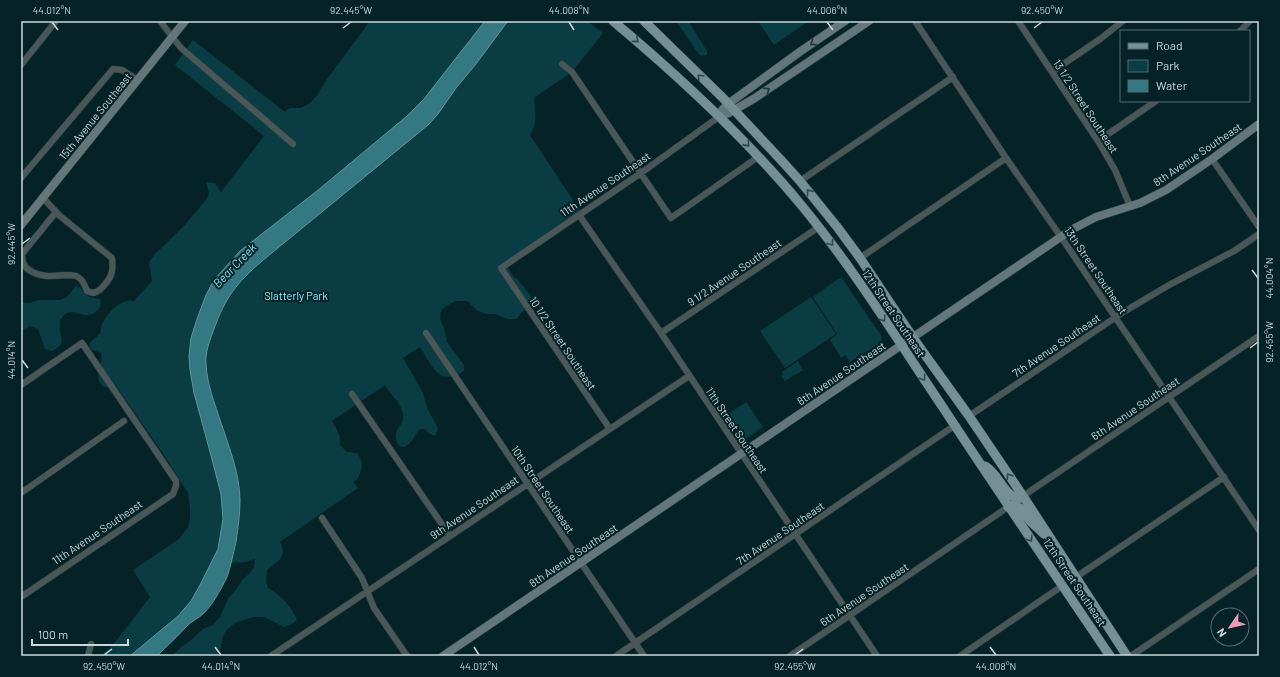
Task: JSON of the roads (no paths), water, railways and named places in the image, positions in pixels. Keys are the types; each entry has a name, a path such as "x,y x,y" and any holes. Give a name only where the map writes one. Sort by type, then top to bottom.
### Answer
{"main road":[{"name":"12th Street Southeast","path":"613,21 659,60 720,116 791,192 819,227 851,271 978,463 1110,656"},
{"name":"12th Street Southeast","path":"644,21 731,107 800,181 860,258 913,338 969,416 1023,496 1127,656"},
{"path":"978,463 987,467 1010,494 1018,498 1023,496"},
{"path":"1008,507 1013,505 1020,508 1038,530 1052,540"}],"street":[{"path":"21,65 56,21"},
{"path":"160,21 181,48 293,144"},
{"name":"15th Avenue Southeast","path":"21,225 185,21"},
{"name":"11th Avenue Southeast","path":"731,107 801,51 845,21"},
{"name":"11th Avenue Southeast","path":"501,268 641,173 720,116 722,110 755,98 869,21"},
{"name":"13th Street Southeast","path":"915,21 1006,158 1116,317 1259,530"},
{"name":"13 1/2 Street Southeast","path":"1018,21 1115,170 1130,206"},
{"path":"1052,72 1100,39 1123,21"},
{"path":"1241,30 1250,21"},
{"path":"562,64 572,72 670,218 758,157"},
{"path":"21,178 112,69 122,70 138,80"},
{"path":"800,181 953,77"},
{"path":"1098,142 1155,102"},
{"name":"8th Avenue Southeast","path":"443,656 1061,237 1083,223 1096,217 1149,199 1166,190 1259,124"},
{"path":"860,258 1006,158"},
{"path":"1212,158 1259,227"},
{"path":"42,198 56,212 112,258 113,268 111,277 99,291 93,293 87,291 81,279 75,275 42,276 26,268 22,260 22,254 56,212"},
{"name":"11th Street Southeast","path":"580,215 877,656"},
{"name":"9 1/2 Avenue Southeast","path":"660,333 819,227"},
{"name":"7th Avenue Southeast","path":"969,416 1116,317 1168,285 1228,254 1259,234"},
{"name":"10 1/2 Street Southeast","path":"501,268 610,429"},
{"name":"10th Street Southeast","path":"426,333 644,656"},
{"name":"6th Avenue Southeast","path":"1023,496 1259,336"},
{"name":"11th Avenue Southeast","path":"21,385 82,343 176,481 173,494 21,597"},
{"name":"9th Avenue Southeast","path":"271,656 689,376"},
{"path":"352,394 450,536"},
{"path":"21,493 124,421"},
{"name":"7th Avenue Southeast","path":"616,656 954,426"},
{"path":"1076,578 1224,477"},
{"name":"6th Avenue Southeast","path":"790,656 1008,507"},
{"path":"322,518 362,578 374,608 407,656"},
{"path":"1131,656 1259,569"},
{"path":"960,656 1062,586"},
{"path":"88,656 91,644"}],"water":[{"name":"Bear Creek","path":"485,21 508,21 456,88 438,114 428,125 262,261 245,277 228,299 218,318 211,337 206,360 210,387 234,461 240,491 236,542 230,569 214,601 202,615 187,626 157,656 130,656 178,616 191,601 218,549 223,519 221,494 194,393 189,356 191,338 197,319 206,295 214,280 240,251 317,191 407,116 424,99"}],"park label":[{"name":"Slatterly Park","path":"296,295"}]}
